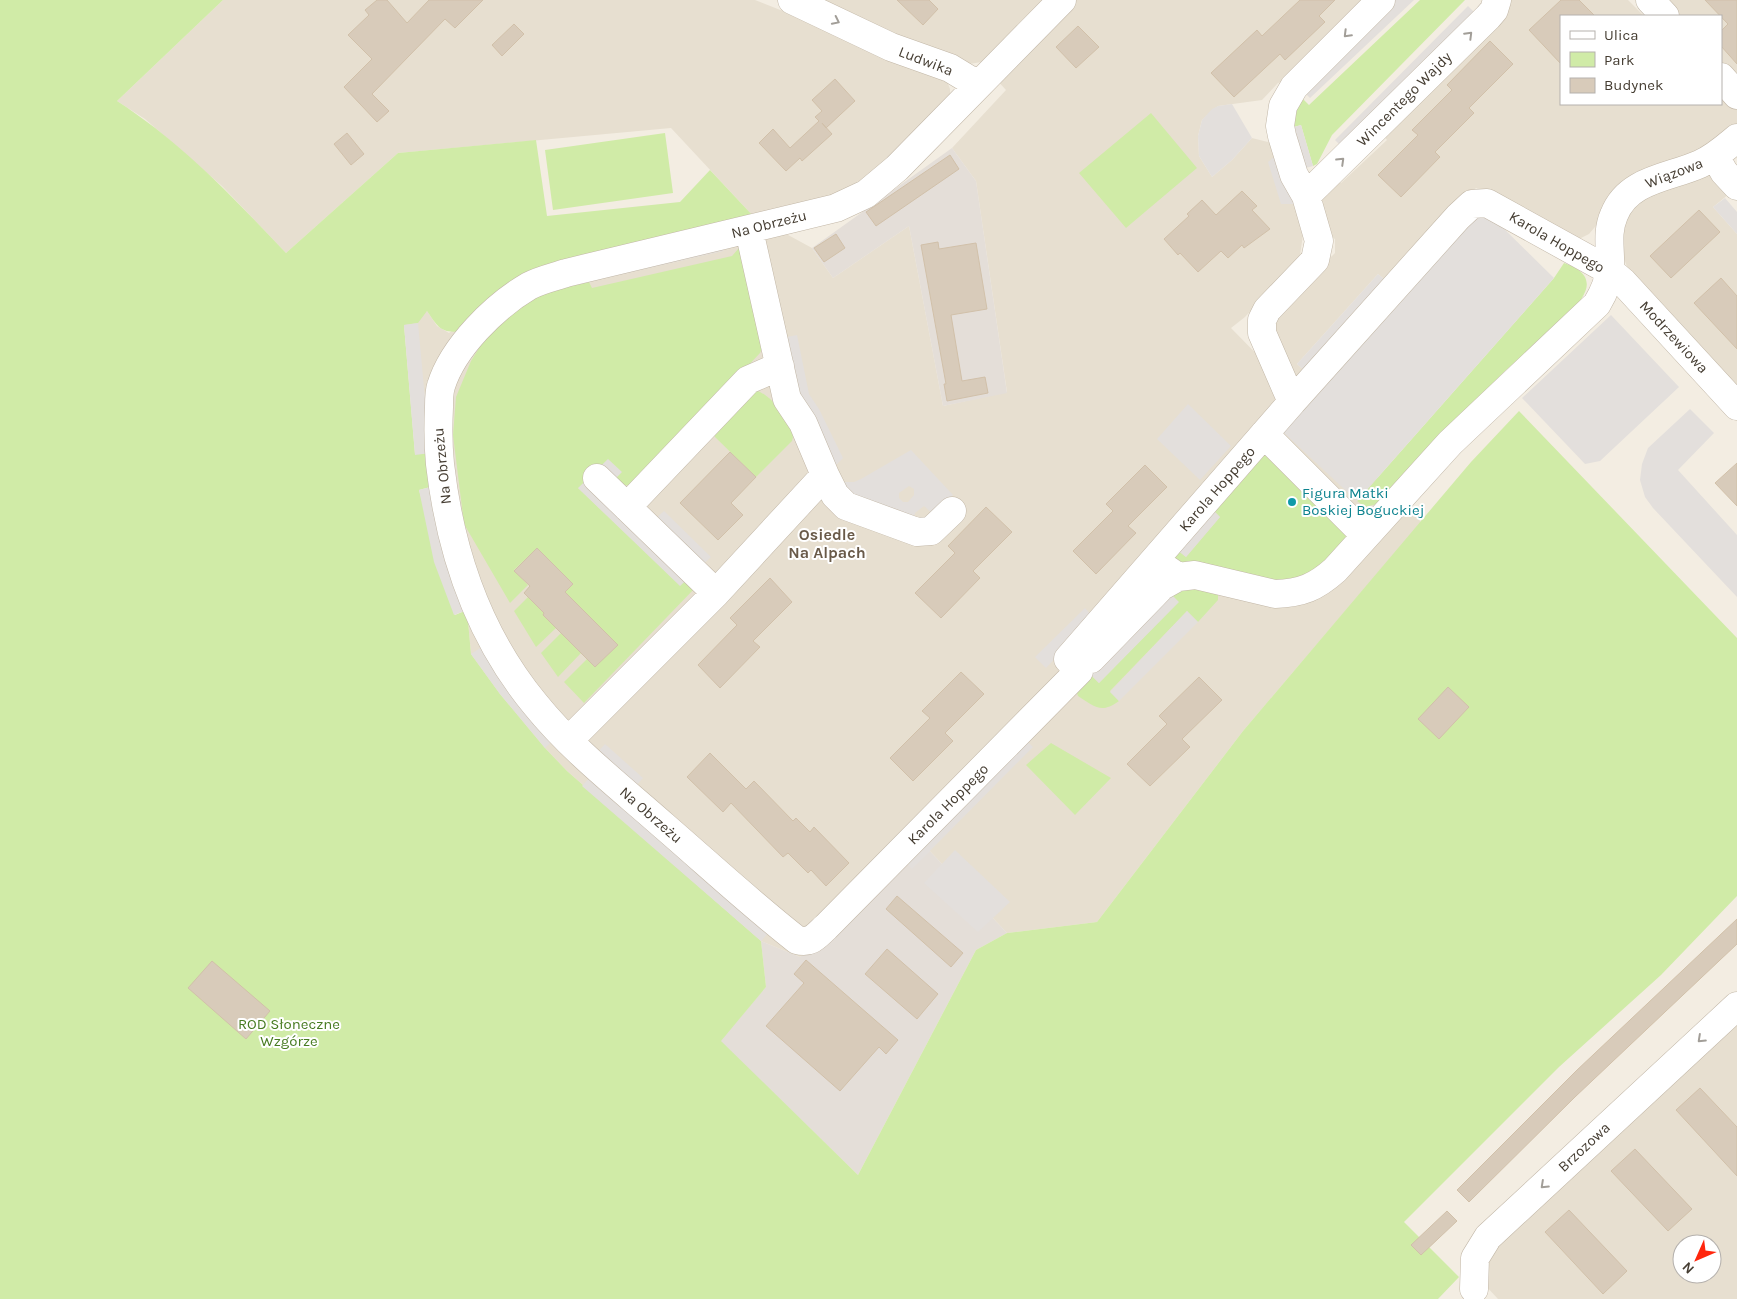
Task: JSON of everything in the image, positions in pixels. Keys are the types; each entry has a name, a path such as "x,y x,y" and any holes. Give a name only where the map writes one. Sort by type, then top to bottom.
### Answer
{"street":[{"name":"Ludwika","path":"792,0 891,47 950,68 978,85"},
{"path":"978,85 1062,0"},
{"path":"1264,434 1292,402 1262,333 1262,320 1268,310 1315,260 1319,241 1306,196 1294,175 1282,136 1280,126 1283,106 1294,87 1382,0"},
{"name":"Wincentego Wajdy","path":"1306,196 1494,10 1496,0"},
{"path":"1650,0 1664,15"},
{"path":"1722,78 1737,95"},
{"name":"Na Obrzeżu","path":"816,936 805,942 792,937 589,761 534,704 511,671 496,648 473,602 456,550 444,502 437,436 440,388 447,370 469,338 510,298 531,285 566,272 836,208 866,194 897,168 978,85"},
{"name":"Wiązowa","path":"1610,271 1608,240 1610,225 1620,205 1633,191 1650,181 1700,164 1715,156 1737,138"},
{"path":"1715,156 1724,172 1737,186"},
{"name":"Karola Hoppego","path":"816,936 1162,586 1178,578 1195,575 1275,594 1309,589 1322,582 1450,443 1590,311 1602,296 1610,271 1487,203 1472,204 1458,217 1292,402"},
{"path":"749,230 787,399 803,423 835,495 846,506 917,532 932,531 952,511"},
{"name":"Modrzewiowa","path":"1610,271 1623,282 1737,406"},
{"path":"627,507 748,380 780,366"},
{"name":"Karola Hoppego","path":"1079,671 1068,659 1264,434 1365,535"},
{"path":"569,740 716,592 825,476"},
{"path":"597,478 716,592"},
{"path":"1155,561 1178,578"},
{"name":"Brzozowa","path":"1473,1296 1475,1258 1488,1237 1737,1006"}],"shaded area":[{"path":"223,0 755,0 942,74 950,89 950,98 877,172 837,198 755,217 812,248 833,278 909,226 943,406 1007,392 976,181 952,148 1006,90 996,79 1073,0 1370,0 1289,80 1278,83 1262,100 1218,106 1202,120 1198,136 1199,156 1212,177 1232,160 1252,138 1276,144 1296,204 1303,235 1300,255 1288,271 1245,317 1231,328 1421,522 1243,731 1097,922 1007,933 927,848 800,957 761,941 567,771 500,694 471,654 467,610 404,325 427,311 437,326 449,333 525,273 754,217 671,128 398,153 286,253 222,186 145,119 117,101"},
{"path":"812,0 1052,0 988,61 969,64 867,29"},
{"path":"1392,0 1414,0 1310,98 1300,88"},
{"path":"1502,0 1628,0 1643,15 1560,15 1560,105 1722,105 1722,86 1737,103 1737,127 1600,221 1589,234 1579,239 1568,237 1476,188 1389,283 1378,274 1297,364 1307,373 1298,376 1292,373 1273,332 1274,314 1335,253 1335,239 1330,236 1316,205 1332,181 1341,183 1387,140 1381,133"},
{"path":"1658,0 1737,0 1737,88 1722,71 1722,15 1671,15"},
{"path":"1468,6 1479,17 1346,151 1335,140"},
{"path":"1232,104 1252,138 1232,160 1212,177 1199,156 1198,136 1202,120 1212,109"},
{"path":"1301,125 1313,166 1298,170 1287,129"},
{"path":"952,148 976,181 1007,393 943,406 909,226 833,278 812,248"},
{"path":"1279,153 1296,204 1281,204 1268,162"},
{"path":"1710,172 1729,194 1713,207 1737,234 1737,391 1630,274 1624,259 1620,236 1624,217 1635,201"},
{"path":"1725,198 1737,212 1737,234 1713,207"},
{"path":"1477,210 1488,213 1554,278 1357,501 1283,432"},
{"path":"726,243 723,251 593,281 591,274"},
{"path":"1378,274 1389,283 1307,373 1297,364"},
{"path":"1611,315 1679,387 1600,461 1585,464 1522,398"},
{"path":"418,323 430,453 415,455 404,325"},
{"path":"797,335 809,394 819,409 843,458 832,469 806,416 782,338"},
{"path":"1188,404 1231,446 1200,480 1157,439"},
{"path":"1690,409 1714,433 1678,470 1737,535 1737,597 1653,508 1645,497 1640,480 1642,464 1648,448"},
{"path":"911,450 953,495 934,515 924,506 915,513 914,520 851,503 837,482 854,482","holes":["909,486 914,489 914,495 908,502 903,502 899,498 899,493"]},
{"path":"608,459 622,472 613,481 654,520 664,511 711,557 680,586 578,488"},
{"path":"434,486 467,610 454,615 434,562 419,490"},
{"path":"1211,508 1220,517 1186,557 1176,549"},
{"path":"1169,592 1179,602 1099,683 1089,673"},
{"path":"1085,608 1094,618 1046,668 1035,657"},
{"path":"1187,611 1198,622 1119,701 1110,692"},
{"path":"485,645 555,738 545,748 500,694 471,654"},
{"path":"1023,737 1033,747 912,869 903,860"},
{"path":"605,744 643,778 634,788 595,755"},
{"path":"592,775 771,930 761,941 582,786"},
{"path":"927,848 1007,933 976,950 858,1175 720,1041 766,987 761,941 800,957"},
{"path":"955,850 1010,902 978,932 924,883"},
{"path":"1737,1015 1737,1299 1498,1299 1485,1285 1482,1260"}],"green space":[{"name":"ROD Słoneczne Wzgórze","path":"0,0 223,0 117,101 141,117 185,153 227,192 286,253 398,153 536,140 547,216 680,202 710,170 754,217 525,273 462,331 455,332 441,328 427,311 418,323 404,325 415,454 430,453 434,486 419,490 455,615 467,610 471,654 500,694 567,771 761,941 766,987 721,1041 858,1175 976,950 1007,933 1097,922 1243,731 1471,462 1519,411 1737,638 1737,896 1661,975 1559,1067 1404,1222 1459,1277 1438,1299 0,1299"},
{"path":"1420,0 1465,0 1332,135 1317,164 1313,166 1301,125 1287,129 1296,92 1309,105"},
{"path":"1151,113 1197,168 1126,228 1079,173"},
{"path":"665,133 673,193 553,210 545,150"},
{"path":"739,248 763,346 760,353 641,480 632,485 578,488 680,585 689,577 695,588 584,703 564,682 587,659 595,667 565,592 572,584 537,548 514,570 528,585 510,603 464,524 453,435 456,397 471,361 484,340 509,315 525,303 550,291 589,282 592,288 732,256"},
{"path":"1564,263 1574,267 1585,277 1587,286 1580,302 1561,323 1504,372 1377,504 1365,507 1357,501 1554,278"},
{"path":"758,391 770,399 782,412 788,420 793,435 792,441 756,477 715,437 713,432 751,392"},
{"path":"1261,455 1268,456 1345,530 1346,538 1320,572 1272,584 1176,561 1172,554 1176,549 1186,557 1220,517 1211,508"},
{"path":"1190,583 1218,592 1218,600 1198,622 1187,611 1110,691 1119,701 1113,705 1098,708 1078,696 1076,690 1089,673 1099,683 1178,602 1169,592"},
{"path":"535,592 556,628 536,647 514,611"},
{"path":"561,633 581,653 558,677 541,653"},
{"path":"1051,743 1111,778 1075,815 1026,765"}],"building":[{"path":"377,0 387,0 407,23 429,0 483,0 455,28 445,19 372,94 389,111 377,122 344,87 372,59 348,35 369,15 365,10"},
{"path":"897,0 929,0 938,9 923,25"},
{"path":"1300,0 1335,0 1319,16 1325,22 1285,60 1280,54 1234,97 1211,73 1257,30 1262,36"},
{"path":"1561,0 1579,0 1594,15 1560,15 1560,63 1529,30"},
{"path":"1705,0 1737,0 1737,64 1722,47 1722,30 1728,24 1722,18 1722,15 1719,15"},
{"path":"514,24 524,34 502,56 492,45"},
{"path":"1078,26 1099,47 1076,68 1056,47"},
{"path":"1490,41 1513,64 1469,108 1474,113 1435,152 1440,157 1401,197 1378,175 1418,135 1412,130 1452,90 1447,85"},
{"path":"835,79 855,101 826,128 832,134 802,161 800,158 786,171 759,143 773,129 790,148 819,121 815,117 822,111 812,100"},
{"path":"347,133 364,154 351,165 334,144"},
{"path":"950,155 959,169 876,226 866,212"},
{"path":"1242,191 1257,206 1252,210 1270,229 1244,248 1242,245 1228,258 1221,251 1198,272 1180,253 1178,255 1164,239 1189,216 1187,214 1202,200 1216,215"},
{"path":"1699,210 1720,232 1671,278 1650,256"},
{"path":"836,234 845,248 824,262 814,248"},
{"path":"938,242 939,249 976,243 987,309 951,315 962,381 985,377 988,393 947,401 944,384 946,384 921,245"},
{"path":"1721,278 1737,296 1737,349 1694,303"},
{"path":"730,452 756,477 731,503 743,515 718,540 680,503"},
{"path":"1737,463 1737,506 1715,483"},
{"path":"1145,465 1167,487 1128,526 1136,533 1096,574 1073,551 1113,511 1106,504"},
{"path":"986,507 1012,532 973,571 980,578 941,618 915,593 955,553 948,546"},
{"path":"537,548 573,584 565,592 618,645 595,667 543,615 544,613 524,593 530,586 514,571"},
{"path":"770,578 792,602 753,641 760,647 720,688 698,665 737,625 730,618"},
{"path":"961,672 984,694 945,733 953,741 913,781 890,758 930,718 922,711"},
{"path":"1199,677 1222,700 1182,739 1190,747 1150,786 1127,764 1167,724 1159,716"},
{"path":"1448,687 1469,707 1439,739 1418,719"},
{"path":"710,753 746,789 754,781 793,821 796,818 810,832 814,827 849,863 826,886 811,870 808,873 788,853 783,857 731,803 723,812 687,777"},
{"path":"897,896 963,953 951,967 886,909"},
{"path":"1737,919 1737,944 1575,1097 1469,1202 1457,1190 1576,1071"},
{"path":"887,949 938,994 917,1019 865,974"},
{"path":"806,960 898,1040 886,1054 879,1047 840,1091 766,1026 804,983 794,974"},
{"path":"212,961 270,1011 246,1039 188,988"},
{"path":"1700,1088 1737,1127 1737,1176 1676,1110"},
{"path":"1635,1149 1692,1209 1668,1231 1611,1171"},
{"path":"1569,1210 1627,1271 1603,1294 1545,1232"},
{"path":"1447,1211 1457,1221 1421,1255 1411,1245"}],"place":[{"name":"Figura Matki Boskiej Boguckiej","path":"1292,502"}],"district":[{"name":"Osiedle Na Alpach","path":"827,543"}]}
